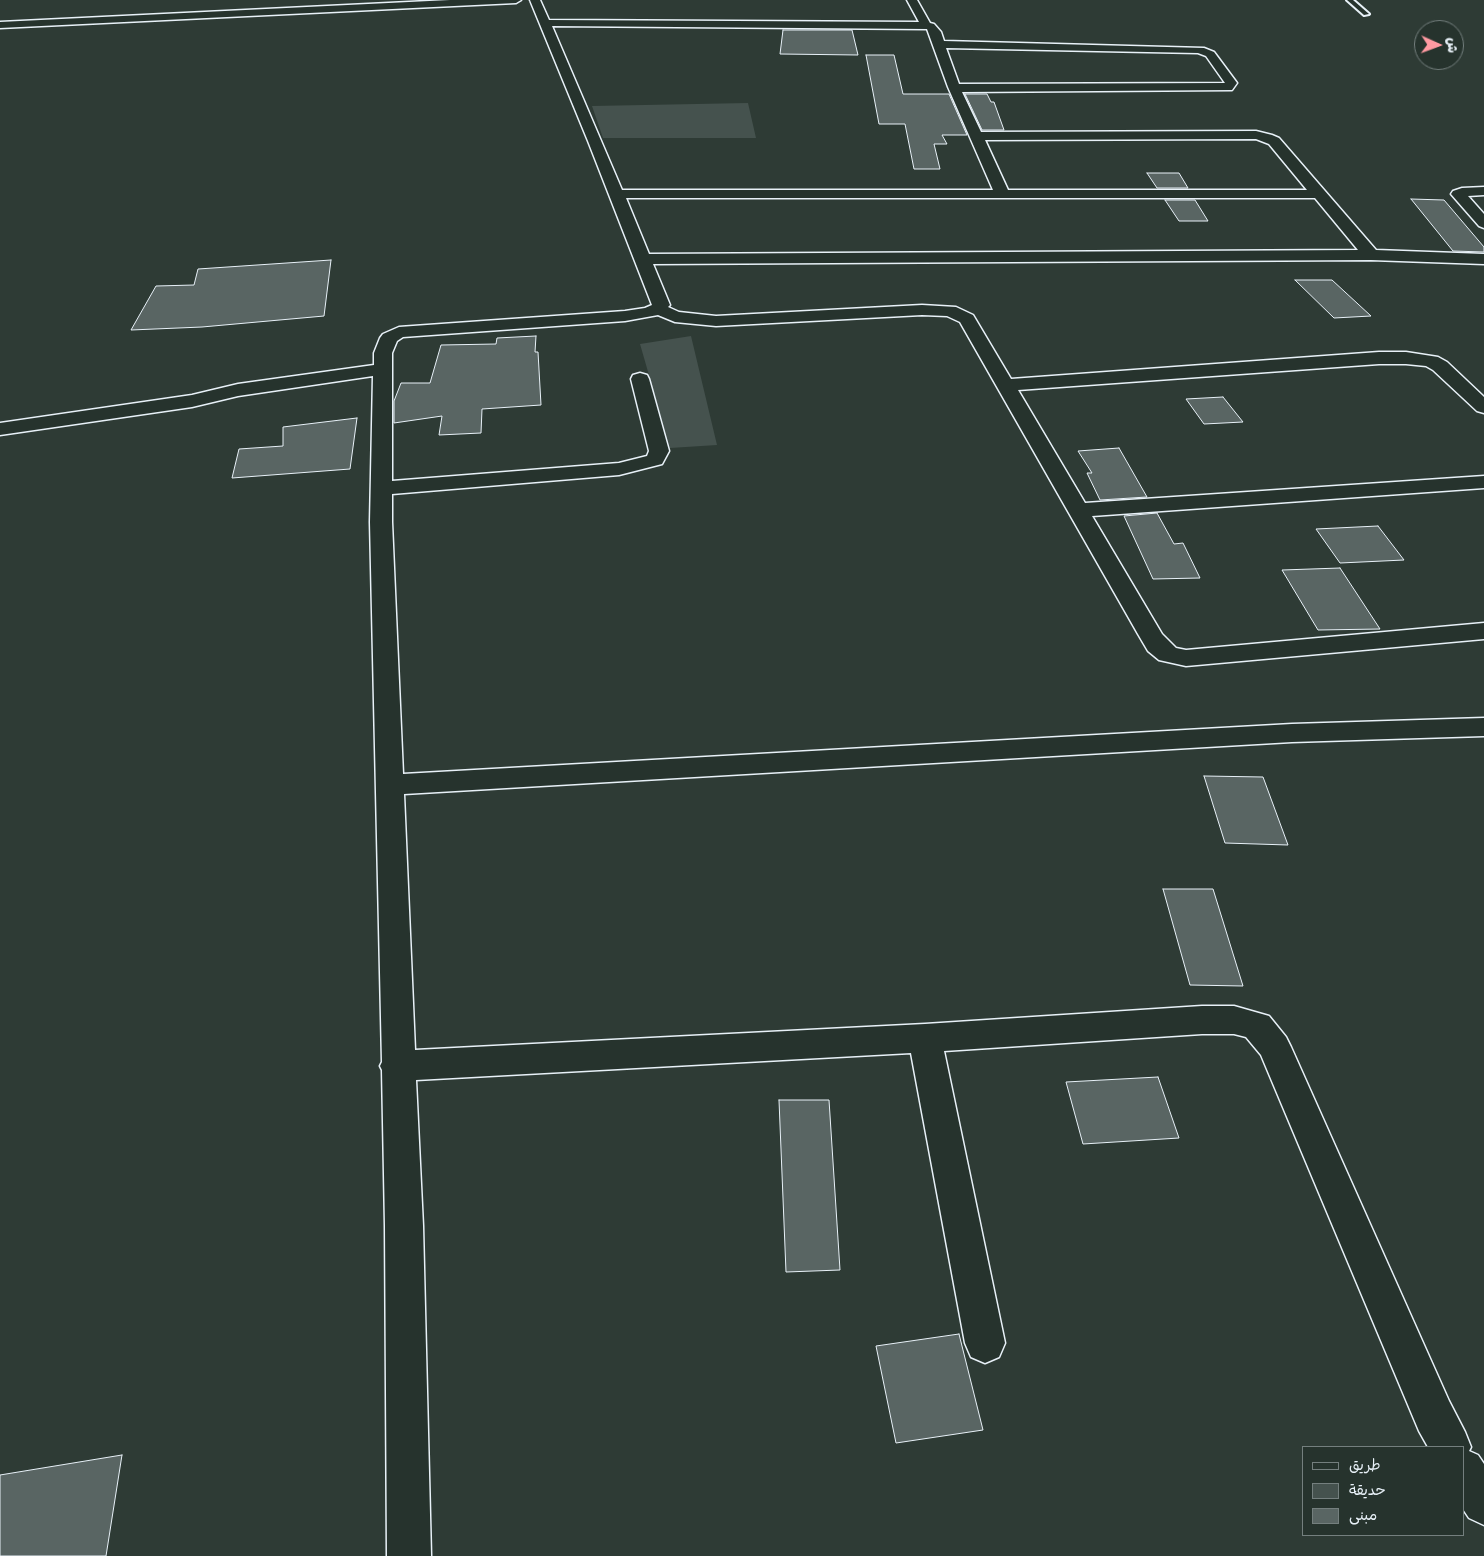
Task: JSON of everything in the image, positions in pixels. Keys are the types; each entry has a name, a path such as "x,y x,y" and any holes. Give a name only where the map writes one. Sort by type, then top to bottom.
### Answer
{"street":[{"path":"0,25 77,22 342,4 516,0"},
{"path":"912,0 926,26"},
{"path":"77,22 83,7"},
{"path":"409,1556 404,1226 397,1066 381,522 382,370 383,353 389,338 399,332 625,316 650,312 658,309 661,305 644,259 540,12 926,26 933,28 955,88 1002,193"},
{"path":"939,44 1200,50 1210,54 1230,83 1228,87 955,88"},
{"path":"978,136 1262,136 1274,141 1371,255"},
{"path":"1484,191 1462,192 1458,194 1484,223"},
{"path":"617,194 1318,194"},
{"path":"644,259 1371,255 1484,259"},
{"path":"658,309 675,317 716,320 912,310 950,311 968,319 1080,510 1156,645 1168,654 1186,658 1484,631"},
{"path":"1005,385 1379,358 1406,358 1431,361 1440,366 1484,407"},
{"path":"0,429 192,400 238,390 382,370"},
{"path":"382,488 619,469 655,460 659,451 640,379"},
{"path":"1080,510 1484,482"},
{"path":"390,785 1282,734 1484,727"},
{"path":"397,1066 925,1038 1202,1020 1234,1020 1257,1026 1274,1048 1430,1407 1450,1446"},
{"path":"925,1038 985,1343"},
{"path":"1464,1472 1484,1503"}],"lane":[{"path":"1350,0 1366,14"}],"green space":[{"path":"748,103 756,138 603,138 592,106"},
{"path":"691,336 717,445 670,448 640,344"}],"building":[{"path":"783,30 852,30 858,55 780,54"},
{"path":"866,55 894,55 903,94 949,94 967,135 942,135 947,144 934,144 940,169 914,169 905,124 879,124"},
{"path":"965,94 987,94 991,102 994,102 1004,130 982,130"},
{"path":"1147,173 1179,173 1188,188 1157,188"},
{"path":"1411,199 1444,200 1484,247 1484,252 1453,251"},
{"path":"1165,200 1195,200 1208,221 1179,221"},
{"path":"331,260 324,316 202,327 131,330 156,286 194,285 198,269"},
{"path":"1295,280 1332,280 1371,316 1334,318"},
{"path":"536,336 535,352 538,352 541,405 482,409 481,433 439,435 442,416 394,423 394,401 401,383 430,383 441,345 496,344 497,338"},
{"path":"1223,397 1243,422 1204,424 1186,399"},
{"path":"357,418 350,469 232,478 239,449 283,446 283,427"},
{"path":"1119,448 1147,497 1100,500 1087,473 1092,473 1078,451"},
{"path":"1157,513 1174,544 1183,543 1200,578 1153,579 1124,516"},
{"path":"1378,526 1404,560 1340,563 1316,529"},
{"path":"1340,568 1380,629 1318,630 1282,570"},
{"path":"1204,776 1263,777 1288,845 1225,843"},
{"path":"1163,889 1213,889 1243,986 1190,985"},
{"path":"1158,1077 1179,1138 1083,1144 1066,1082"},
{"path":"779,1100 829,1100 840,1270 786,1272"},
{"path":"959,1334 983,1430 896,1443 876,1346"},
{"path":"122,1455 106,1556 0,1556 0,1475"}]}
